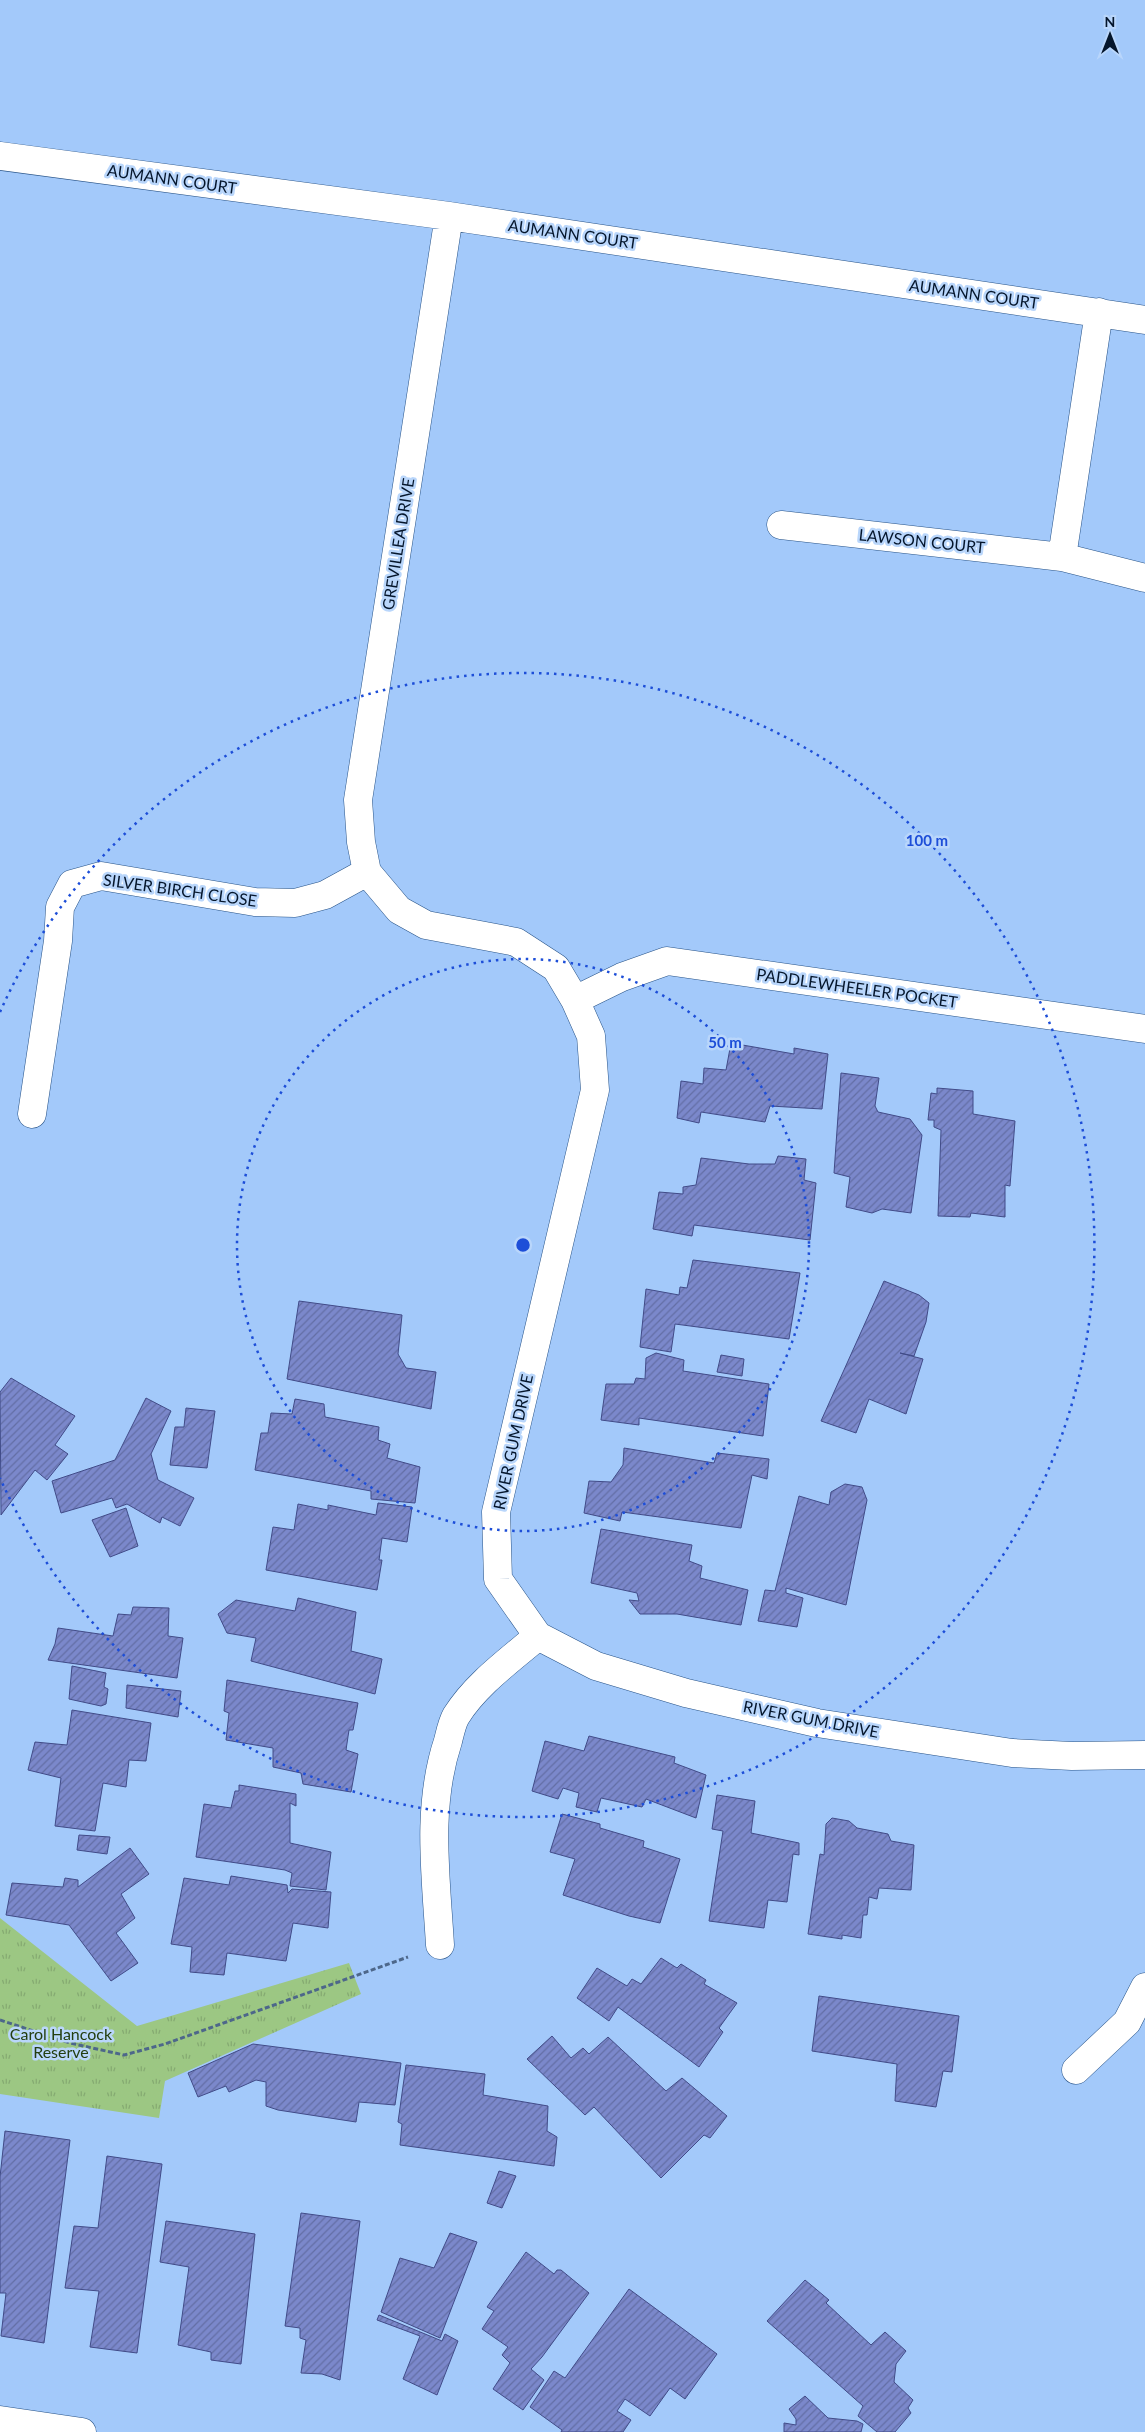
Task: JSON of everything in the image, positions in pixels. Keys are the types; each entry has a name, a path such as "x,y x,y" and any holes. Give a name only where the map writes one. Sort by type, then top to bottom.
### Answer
{"street":[{"name":"AUMANN COURT","path":"0,156 449,216 1145,320"},
{"name":"GREVILLEA DRIVE","path":"368,872 361,842 358,800 449,216"},
{"path":"1062,557 1099,312"},
{"name":"LAWSON COURT","path":"782,525 1062,557 1145,578"},
{"name":"RIVER GUM DRIVE","path":"368,872 399,910 426,925 516,942 556,968 576,1000 591,1036 595,1090 496,1512 498,1579 538,1636 596,1666 686,1693 817,1724 1012,1753 1072,1756 1145,1755"},
{"name":"SILVER BIRCH CLOSE","path":"32,1114 58,941 60,907 72,884 100,876 255,902 296,903 325,895 368,872"},
{"name":"PADDLEWHEELER POCKET","path":"576,1000 622,977 667,962 1145,1029"},
{"path":"440,1945 435,1858 434,1795 440,1762 456,1716 482,1684 538,1636"},
{"path":"1076,2070 1127,2022 1145,1987"},
{"path":"0,2420 82,2432"}],"path":[{"path":"0,2020 70,2043 124,2055 165,2044 440,1945"}],"green space":[{"name":"Carol Hancock Reserve","path":"0,1918 137,2026 349,1963 361,1994 165,2081 159,2118 0,2094"}],"building":[{"path":"731,1043 794,1054 794,1048 828,1054 822,1109 770,1106 765,1122 701,1112 699,1123 677,1118 681,1081 703,1084 704,1068 726,1070"},
{"path":"841,1073 879,1078 875,1106 878,1112 910,1119 922,1135 911,1213 882,1209 872,1213 846,1207 850,1177 834,1173"},
{"path":"937,1088 973,1091 973,1114 1015,1121 1010,1186 1005,1185 1005,1217 971,1213 970,1217 938,1216 941,1130 934,1127 934,1120 928,1120 931,1093 937,1094"},
{"path":"778,1156 806,1159 804,1180 816,1183 810,1240 694,1225 692,1236 653,1229 659,1192 683,1194 683,1187 696,1185 701,1158 749,1164 775,1164"},
{"path":"693,1260 800,1273 789,1339 675,1324 671,1352 640,1347 646,1289 679,1295 680,1287 687,1288"},
{"path":"884,1281 919,1295 929,1303 926,1322 914,1356 900,1353 923,1359 906,1414 869,1399 856,1433 821,1421"},
{"path":"299,1301 402,1315 398,1354 406,1368 436,1372 431,1409 287,1379"},
{"path":"656,1353 684,1360 683,1371 769,1384 763,1436 639,1418 639,1425 601,1420 606,1384 634,1384 636,1378 645,1379 646,1358"},
{"path":"721,1355 744,1359 742,1376 717,1372"},
{"path":"11,1378 75,1416 55,1445 68,1454 47,1480 35,1470 1,1515 0,1392"},
{"path":"146,1398 171,1411 151,1454 158,1480 194,1498 180,1526 162,1517 160,1523 127,1504 116,1508 112,1498 61,1513 52,1481 115,1460"},
{"path":"295,1399 324,1404 325,1417 379,1427 378,1440 390,1444 387,1458 420,1467 415,1503 371,1499 371,1491 255,1470 261,1433 268,1433 271,1413 292,1414"},
{"path":"186,1408 215,1411 207,1468 170,1465 175,1427 184,1427"},
{"path":"624,1448 714,1463 717,1453 769,1459 767,1479 752,1475 741,1528 622,1512 620,1521 584,1513 589,1481 611,1482 623,1465"},
{"path":"845,1484 862,1487 867,1500 846,1605 786,1588 786,1593 803,1598 797,1627 758,1621 765,1590 775,1591 799,1496 829,1505 831,1492"},
{"path":"378,1503 412,1507 407,1542 382,1538 379,1560 382,1560 377,1590 266,1570 273,1527 294,1530 298,1504 328,1510 328,1505 376,1515"},
{"path":"126,1508 138,1546 110,1557 92,1520"},
{"path":"601,1529 692,1545 689,1561 702,1566 700,1578 748,1590 741,1625 677,1614 640,1614 629,1600 639,1601 637,1593 591,1583"},
{"path":"298,1598 356,1612 351,1651 382,1659 375,1694 251,1661 256,1638 227,1633 218,1614 236,1600 295,1611"},
{"path":"133,1607 169,1608 168,1636 183,1638 177,1678 48,1660 55,1644 58,1628 113,1636 118,1614 131,1615"},
{"path":"72,1666 106,1673 104,1687 108,1689 106,1704 101,1706 69,1699"},
{"path":"227,1680 358,1703 353,1730 349,1730 346,1750 358,1754 351,1792 303,1784 301,1773 273,1767 273,1748 226,1740 229,1713 224,1711"},
{"path":"127,1685 181,1691 178,1717 126,1708"},
{"path":"72,1710 151,1723 146,1761 129,1760 126,1787 103,1783 95,1831 55,1826 61,1778 28,1770 35,1742 67,1745"},
{"path":"589,1736 675,1757 674,1763 706,1775 696,1818 646,1799 642,1807 601,1798 597,1812 576,1807 579,1793 563,1788 558,1799 532,1791 545,1741 584,1751"},
{"path":"239,1785 296,1794 296,1806 290,1803 290,1843 331,1852 326,1890 290,1886 292,1873 285,1870 196,1857 204,1804 231,1808 235,1791 239,1791"},
{"path":"717,1795 755,1801 751,1833 799,1843 799,1855 793,1854 787,1902 768,1900 764,1928 709,1921 723,1831 712,1829"},
{"path":"562,1814 600,1824 600,1828 644,1841 643,1847 680,1859 660,1923 629,1916 563,1895 575,1859 550,1852"},
{"path":"832,1818 849,1821 857,1828 888,1834 891,1841 914,1845 911,1890 879,1888 877,1899 869,1897 867,1915 863,1915 861,1938 842,1935 842,1939 808,1934 820,1854 824,1855 826,1824"},
{"path":"79,1835 110,1837 107,1854 77,1850"},
{"path":"130,1848 149,1874 121,1894 135,1918 116,1933 138,1963 111,1981 69,1925 6,1915 12,1883 63,1887 65,1878 78,1880 78,1887"},
{"path":"231,1876 287,1885 288,1893 292,1889 331,1892 328,1928 293,1923 286,1961 227,1953 224,1975 190,1972 192,1947 171,1944 184,1878 229,1885"},
{"path":"661,1958 677,1968 681,1964 706,1980 704,1984 737,2003 719,2028 723,2032 699,2067 618,2007 609,2021 577,1998 597,1968 627,1986 632,1979 641,1984"},
{"path":"819,1996 959,2016 952,2072 943,2071 936,2107 895,2101 897,2064 812,2051"},
{"path":"552,2036 571,2058 583,2048 589,2054 608,2037 666,2091 682,2078 727,2116 710,2138 704,2135 661,2178 594,2107 585,2115 527,2059"},
{"path":"253,2044 401,2063 395,2105 359,2102 356,2122 278,2110 266,2106 266,2082 256,2080 229,2092 226,2086 198,2097 188,2073"},
{"path":"406,2065 485,2074 483,2095 548,2106 547,2131 557,2137 554,2166 400,2145 402,2124 398,2122"},
{"path":"5,2131 70,2140 44,2343 1,2336 6,2293 0,2293 0,2177"},
{"path":"107,2156 162,2164 137,2353 90,2347 99,2291 65,2288 74,2226 98,2228"},
{"path":"499,2171 516,2176 502,2208 487,2203"},
{"path":"301,2213 360,2221 340,2380 322,2374 301,2373 306,2340 300,2338 300,2328 285,2326"},
{"path":"166,2221 255,2234 241,2364 211,2360 211,2352 178,2345 189,2267 160,2262"},
{"path":"450,2233 477,2242 440,2338 381,2312 400,2258 434,2268"},
{"path":"526,2252 554,2274 557,2270 561,2270 589,2293 531,2369 544,2380 523,2410 493,2389 510,2363 502,2355 508,2347 482,2329 494,2311 487,2307"},
{"path":"805,2280 829,2300 826,2303 871,2345 885,2332 906,2351 896,2364 894,2382 913,2400 908,2408 911,2413 895,2432 877,2432 858,2416 863,2406 767,2321"},
{"path":"629,2289 717,2354 685,2399 670,2388 650,2416 625,2399 617,2411 631,2420 623,2432 561,2432 562,2430 530,2407 554,2371 565,2378"},
{"path":"379,2315 442,2341 445,2334 458,2341 437,2395 403,2379 420,2336 377,2320"},
{"path":"805,2396 828,2418 857,2421 863,2424 861,2432 784,2432 784,2423 796,2425 796,2419 789,2409"}]}
